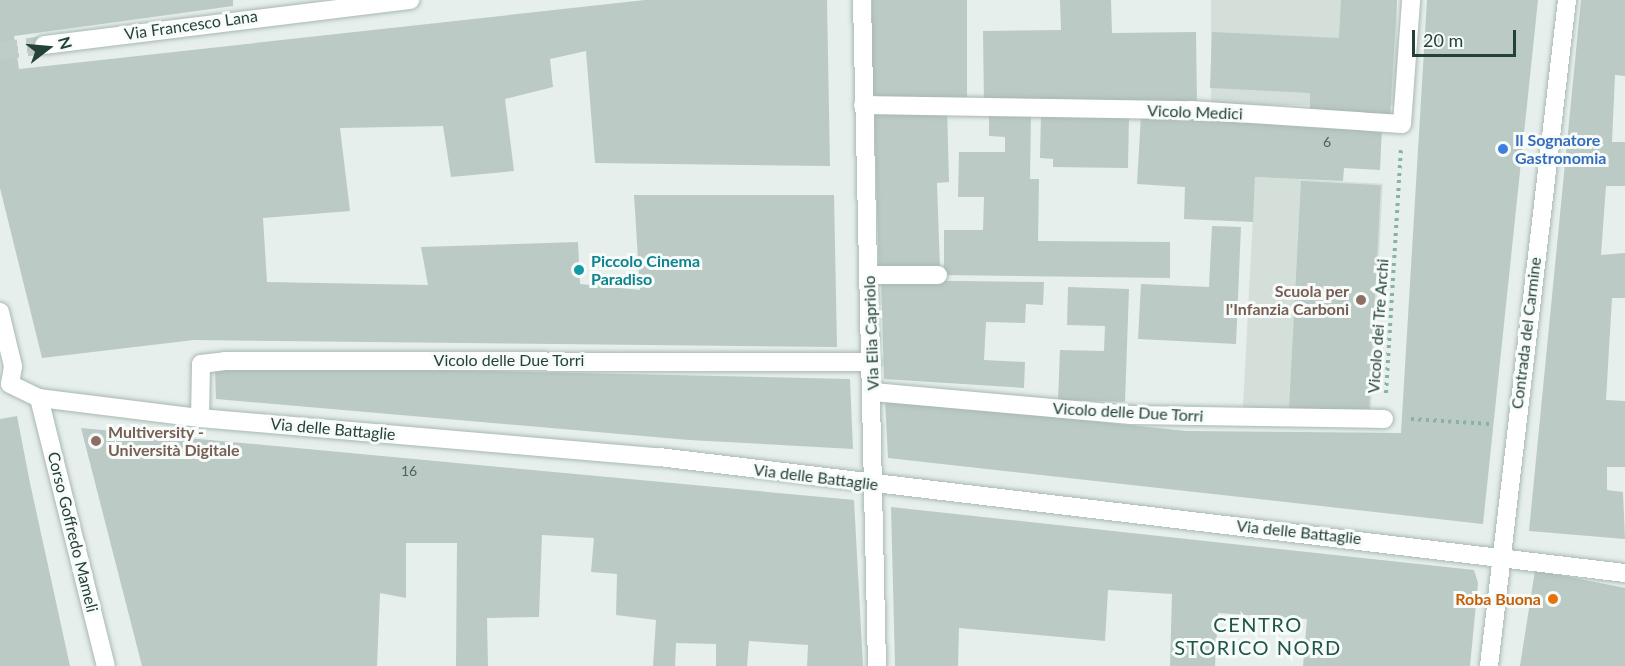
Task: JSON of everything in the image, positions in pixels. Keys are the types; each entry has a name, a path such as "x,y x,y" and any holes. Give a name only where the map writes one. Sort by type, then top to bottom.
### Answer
{"street":[{"name":"Via Francesco Lana","path":"44,45 410,0"},
{"name":"Via Elia Capriolo","path":"862,0 863,105 873,392 877,666"},
{"path":"1402,124 1411,0"},
{"name":"Contrada del Carmine","path":"1489,666 1567,0"},
{"name":"Vicolo Medici","path":"863,105 1191,110 1402,124"},
{"path":"870,275 938,276"},
{"path":"0,312 13,366 5,387"},
{"name":"Vicolo delle Due Torri","path":"200,418 201,364 225,361 872,362"},
{"name":"Via delle Battaglie","path":"5,387 39,398 200,418 659,456 873,485 1501,555 1625,573"},
{"name":"Vicolo delle Due Torri","path":"873,392 1131,414 1384,419"},
{"name":"Corso Goffredo Mameli","path":"39,398 106,666"}],"path":[{"name":"Vicolo dei Tre Archi","path":"1402,124 1384,419 1494,424"}],"shaded area":[{"path":"1211,0 1397,0 1397,105 1211,105"},
{"path":"1255,177 1383,184 1370,420 1243,414"}],"building":[{"path":"0,0 233,0 233,6 14,36 19,69 645,0 827,0 830,166 595,163 586,51 550,59 553,87 505,99 514,171 451,177 443,126 340,128 350,211 263,218 267,282 428,285 421,247 578,242 580,284 640,290 634,195 834,195 837,347 194,340 42,358 0,188"},
{"path":"872,0 967,0 967,101 872,101"},
{"path":"1060,0 1111,0 1112,33 1196,32 1197,103 984,106 983,31 1061,30"},
{"path":"1341,0 1397,0 1390,117 1310,114 1310,93 1210,88 1212,32 1339,38"},
{"path":"1427,0 1538,0 1483,524 888,458 885,399 1186,431 1401,433"},
{"path":"1581,0 1625,0 1625,76 1615,75 1612,142 1625,142 1625,186 1606,186 1601,255 1625,253 1625,298 1612,298 1606,400 1625,401 1625,467 1607,467 1607,490 1623,492 1625,539 1529,531"},
{"path":"947,106 949,182 937,183 940,269 879,270 874,107"},
{"path":"989,111 1031,112 1030,179 1039,179 1038,241 1170,242 1170,278 944,275 944,230 983,230 984,197 958,197 959,152 1005,152 1005,137 989,136"},
{"path":"1041,115 1129,117 1128,168 1053,167 1053,159 1040,158"},
{"path":"1141,115 1382,127 1380,170 1344,168 1343,181 1255,177 1253,222 1184,219 1185,187 1137,184"},
{"path":"1301,181 1381,185 1369,419 1289,415"},
{"path":"1212,226 1241,227 1236,344 1138,339 1141,284 1209,287"},
{"path":"881,280 1044,282 1043,305 1026,304 1025,323 986,322 984,360 1025,362 1024,388 884,379"},
{"path":"1068,287 1129,289 1125,402 1058,400 1060,350 1104,351 1105,326 1067,325"},
{"path":"398,369 850,379 853,449 689,440 216,399 215,370"},
{"path":"17,416 70,666 0,666 0,419"},
{"path":"81,428 854,500 863,666 807,666 808,645 749,641 747,666 716,666 716,644 676,643 675,666 653,666 656,620 616,615 617,574 591,572 594,538 542,535 539,617 487,618 488,666 456,666 457,543 406,543 406,598 380,593 377,666 142,666"},
{"path":"891,507 1474,570 1478,583 1470,666 1303,666 1307,619 1218,613 1215,666 1170,666 1172,594 1108,590 1105,641 959,628 958,666 895,666"},
{"path":"1535,570 1625,588 1625,666 1520,666"}],"tunnel":[{"path":"0,51 44,45"}],"place":[{"name":"Il Sognatore Gastronomia","path":"1503,149"},
{"name":"Piccolo Cinema Paradiso","path":"579,270"},
{"name":"Scuola per l'Infanzia Carboni","path":"1361,300"},
{"name":"Multiversity - Università Digitale","path":"96,441"},
{"name":"Roba Buona","path":"1553,599"}],"district":[{"name":"CENTRO STORICO NORD","path":"1258,636"}]}
